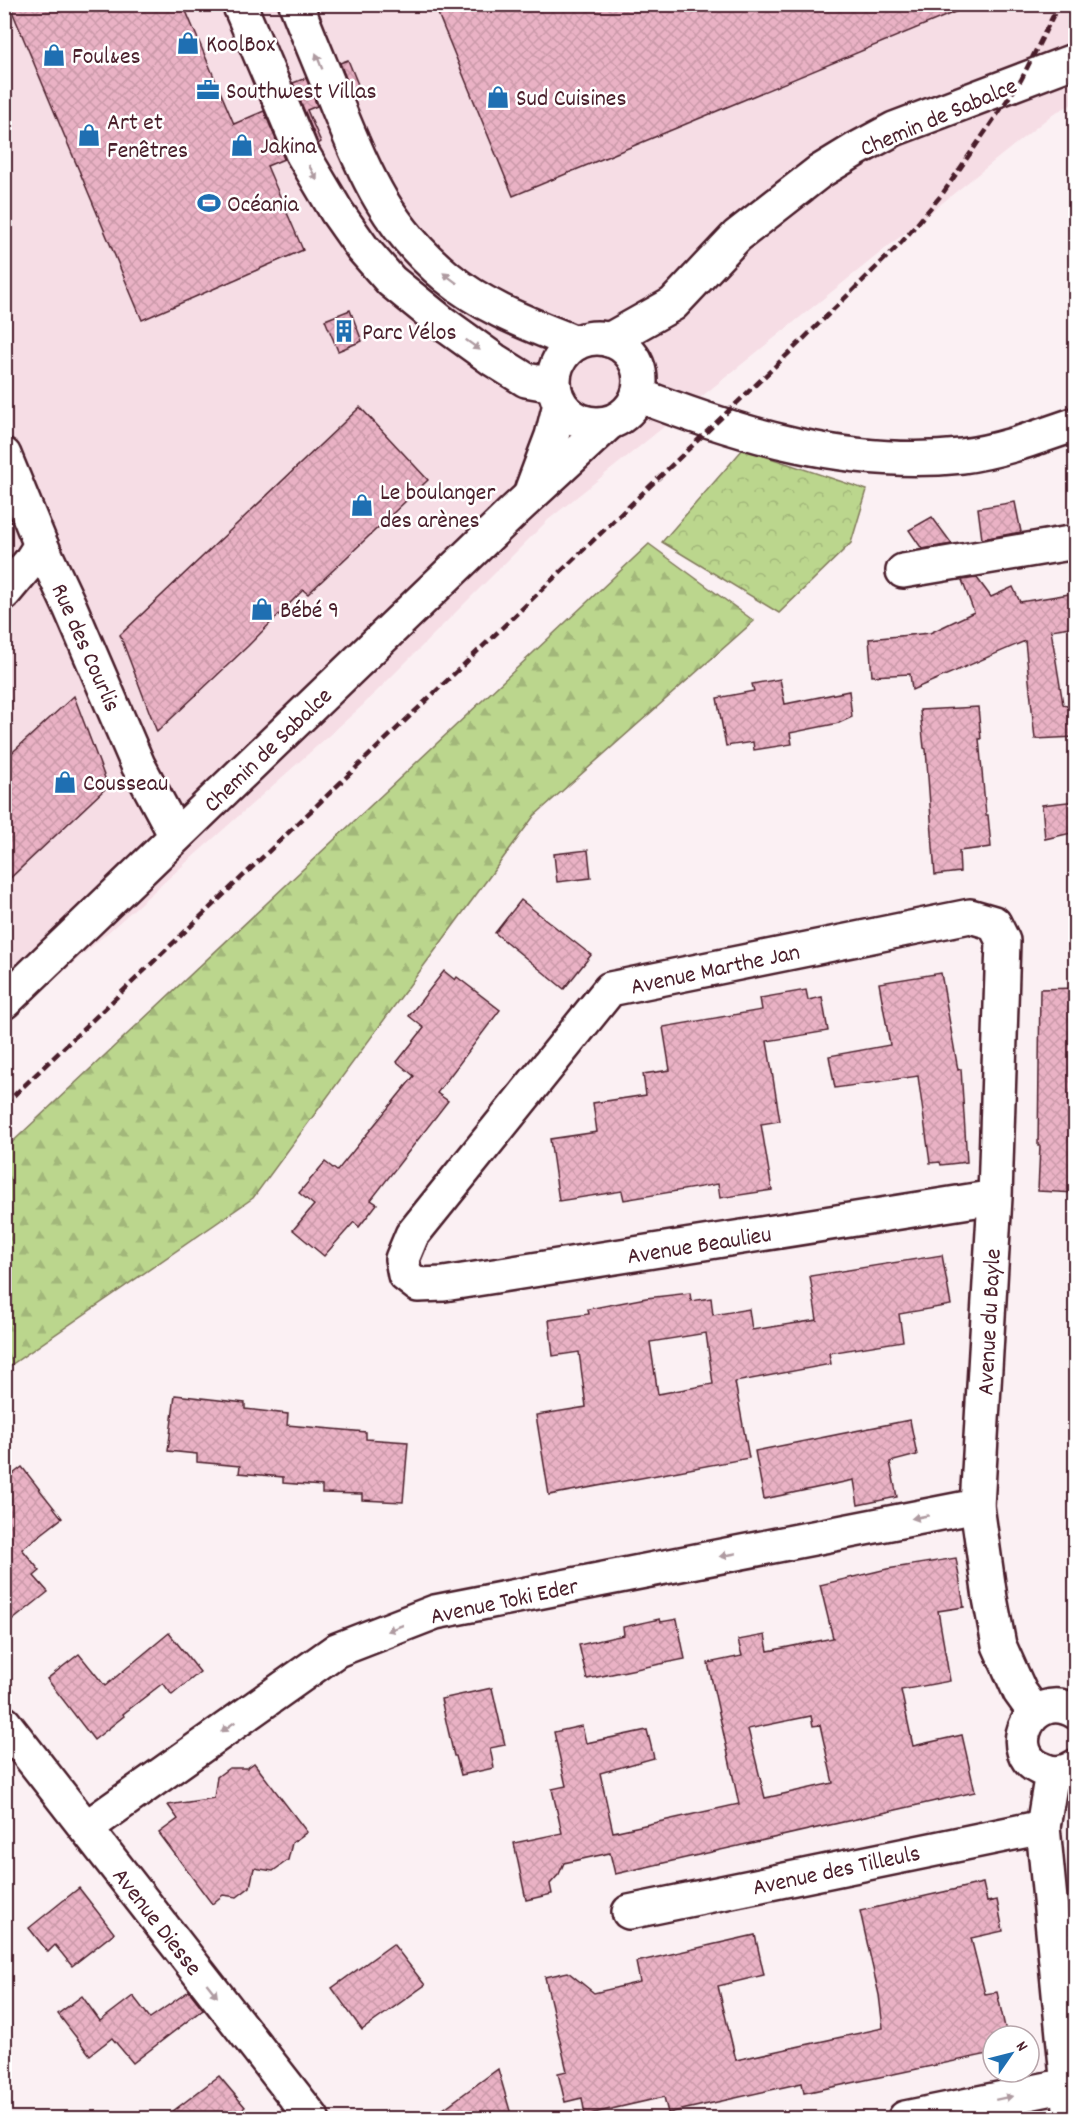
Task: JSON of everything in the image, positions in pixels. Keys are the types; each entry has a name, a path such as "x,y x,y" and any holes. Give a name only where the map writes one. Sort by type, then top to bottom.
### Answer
{"street":[{"path":"238,4 302,153 337,212 363,249 391,280 444,324 526,380 557,394"},
{"path":"296,4 361,163 380,201 399,229 423,255 456,283 491,306 576,343"},
{"name":"Chemin de Sabalce","path":"609,340 673,304 737,236 819,172 855,150 894,129 1076,60"},
{"name":"Chemin de Sabalce","path":"638,383 673,304"},
{"path":"598,338 620,344 628,352 638,383 627,413 609,423 598,425 586,424 567,412 557,394 557,365 568,349 576,343 598,338"},
{"path":"638,383 716,423 810,448 858,456 914,459 964,456 1016,445 1076,424"},
{"name":"Chemin de Sabalce","path":"530,496 552,436 557,394"},
{"name":"Chemin de Sabalce","path":"4,1002 530,496 609,423"},
{"name":"Rue des Courlis","path":"4,455 138,765 176,836"},
{"path":"903,571 1076,542"},
{"path":"4,593 41,545"},
{"name":"Avenue Marthe Jan","path":"405,1275 402,1259 412,1235 610,989 970,916 994,923"},
{"name":"Avenue du Bayle","path":"994,923 1003,940 995,1197 977,1506 999,1645 1020,1692 1035,1713"},
{"name":"Avenue Beaulieu","path":"405,1275 418,1285 444,1284 995,1197"},
{"name":"Avenue Toki Eder","path":"86,1828 337,1650 435,1612 977,1506"},
{"path":"1071,2118 1063,1908 1042,1827 1064,1769 1041,1770 1031,1763 1022,1743 1027,1721 1035,1713 1054,1706 1076,1712"},
{"name":"Avenue Diesse","path":"4,1723 312,2118"},
{"name":"Avenue des Tilleuls","path":"629,1912 1042,1827"},
{"path":"905,2118 1068,2085"}],"shaded area":[{"path":"5,5 1075,5 1075,103 1054,113 548,520 362,706 5,1024"}],"green space":[{"path":"743,449 867,490 851,543 779,613 662,542"},
{"path":"649,544 754,621 534,816 253,1198 5,1369 5,1149"}],"building":[{"path":"9,4 183,4 234,124 264,111 284,159 267,166 303,250 142,320"},
{"path":"434,4 972,4 972,5 513,196"},
{"path":"348,60 359,87 351,91 340,63"},
{"path":"306,78 317,106 307,110 321,142 318,144 293,83"},
{"name":"Parc Vélos","path":"350,310 362,341 338,351 325,320"},
{"path":"360,407 428,480 308,594 303,590 157,732 120,635"},
{"path":"1015,502 1021,532 982,539 978,508"},
{"path":"932,517 952,544 922,549 909,530"},
{"path":"977,578 991,597 1013,587 1020,602 1076,593 1076,626 1051,630 1063,704 1076,711 1076,737 1035,739 1025,641 912,690 910,674 872,676 869,639 930,633 974,612 962,580"},
{"path":"780,679 785,704 849,691 852,717 839,723 790,733 792,744 754,750 753,742 726,746 717,698 754,691 752,684"},
{"path":"74,696 108,786 4,884 4,760"},
{"path":"978,707 986,815 988,815 991,847 959,851 960,872 935,875 926,749 924,748 920,710"},
{"path":"1076,801 1076,832 1045,839 1042,805"},
{"path":"588,850 591,878 557,882 554,854"},
{"path":"521,900 591,955 564,989 495,933"},
{"path":"444,971 455,980 457,977 500,1010 437,1093 448,1101 371,1200 377,1204 359,1227 354,1222 324,1256 293,1230 314,1205 299,1193 325,1162 337,1171 414,1076 397,1062 424,1028 409,1016"},
{"path":"941,973 958,1070 961,1069 967,1162 941,1165 940,1162 930,1163 918,1076 835,1088 829,1056 890,1045 879,983"},
{"path":"1076,988 1076,1193 1038,1191 1040,989"},
{"path":"806,990 808,1000 822,997 828,1031 767,1041 780,1121 761,1124 772,1190 720,1198 718,1184 624,1200 622,1191 559,1201 550,1139 597,1132 593,1103 646,1095 643,1074 670,1070 663,1027 762,1010 760,998"},
{"path":"942,1255 951,1305 899,1314 903,1341 829,1353 831,1364 735,1382 749,1458 549,1495 536,1415 586,1407 579,1352 553,1356 549,1320 589,1314 588,1309 646,1298 690,1293 691,1301 711,1298 713,1315 749,1309 752,1330 817,1320 810,1276","holes":["706,1333 713,1384 658,1394 650,1342"]},
{"path":"175,1395 245,1403 245,1409 288,1414 287,1425 366,1432 366,1439 408,1442 403,1502 362,1500 362,1494 322,1493 322,1486 283,1483 283,1477 239,1473 240,1466 197,1462 197,1454 168,1451"},
{"path":"910,1420 917,1455 890,1462 897,1497 858,1505 854,1480 764,1499 755,1451"},
{"path":"22,1467 62,1518 22,1549 40,1571 34,1576 48,1592 4,1627 4,1481"},
{"path":"956,1558 964,1607 938,1611 950,1681 901,1690 913,1746 962,1735 975,1792 615,1874 610,1853 564,1863 559,1874 550,1884 552,1894 526,1900 514,1843 562,1833 552,1789 566,1786 554,1732 582,1726 586,1743 647,1730 654,1758 600,1773 613,1832 739,1804 708,1663 742,1656 738,1640 765,1635 768,1651 833,1638 820,1585 887,1569","holes":["811,1716 813,1726 820,1725 833,1783 765,1798 748,1729"]},
{"path":"660,1619 661,1622 677,1619 685,1659 587,1679 579,1645 624,1635 623,1627"},
{"path":"169,1633 200,1672 172,1695 163,1683 94,1740 47,1679 79,1654 105,1686"},
{"path":"492,1688 505,1745 490,1748 494,1768 461,1775 456,1756 454,1756 441,1699"},
{"path":"254,1763 307,1832 292,1843 288,1860 273,1871 254,1868 250,1887 237,1897 223,1895 212,1904 159,1833 178,1819 168,1805 214,1798 217,1777 229,1768 247,1768"},
{"path":"983,1883 987,1902 997,1900 1003,1931 971,1938 985,1994 997,1992 1004,2024 981,2024 981,2056 804,2093 802,2083 668,2113 664,2097 585,2115 582,2098 565,2102 558,2073 567,2071 545,1977 568,1972 594,1993 640,1982 636,1962 755,1935 764,1975 718,1986 736,2060 883,2028 879,1995 860,1911"},
{"path":"79,1888 114,1933 72,1966 55,1945 48,1952 29,1928"},
{"path":"393,1944 425,1985 362,2030 332,1988"},
{"path":"189,1991 203,2009 133,2063 112,2038 90,2055 58,2014 82,1996 100,2021 133,1996 150,2018"},
{"path":"498,2069 512,2118 431,2118"},
{"path":"219,2076 245,2107 231,2118 164,2118"}],"railway":[{"path":"4,1105 901,243 943,193 1021,80 1059,4"}],"place":[{"name":"KoolBox","path":"188,43"},
{"name":"Foul&es","path":"54,55"},
{"name":"Southwest Villas","path":"208,90"},
{"name":"Sud Cuisines","path":"498,97"},
{"name":"Art et Fenêtres","path":"89,135"},
{"name":"Jakina","path":"242,145"},
{"name":"Océania","path":"209,203"},
{"name":"Parc Vélos","path":"344,331"},
{"name":"Le boulanger des arènes","path":"362,505"},
{"name":"Bébé 9","path":"262,609"},
{"name":"Cousseau","path":"65,782"}]}
